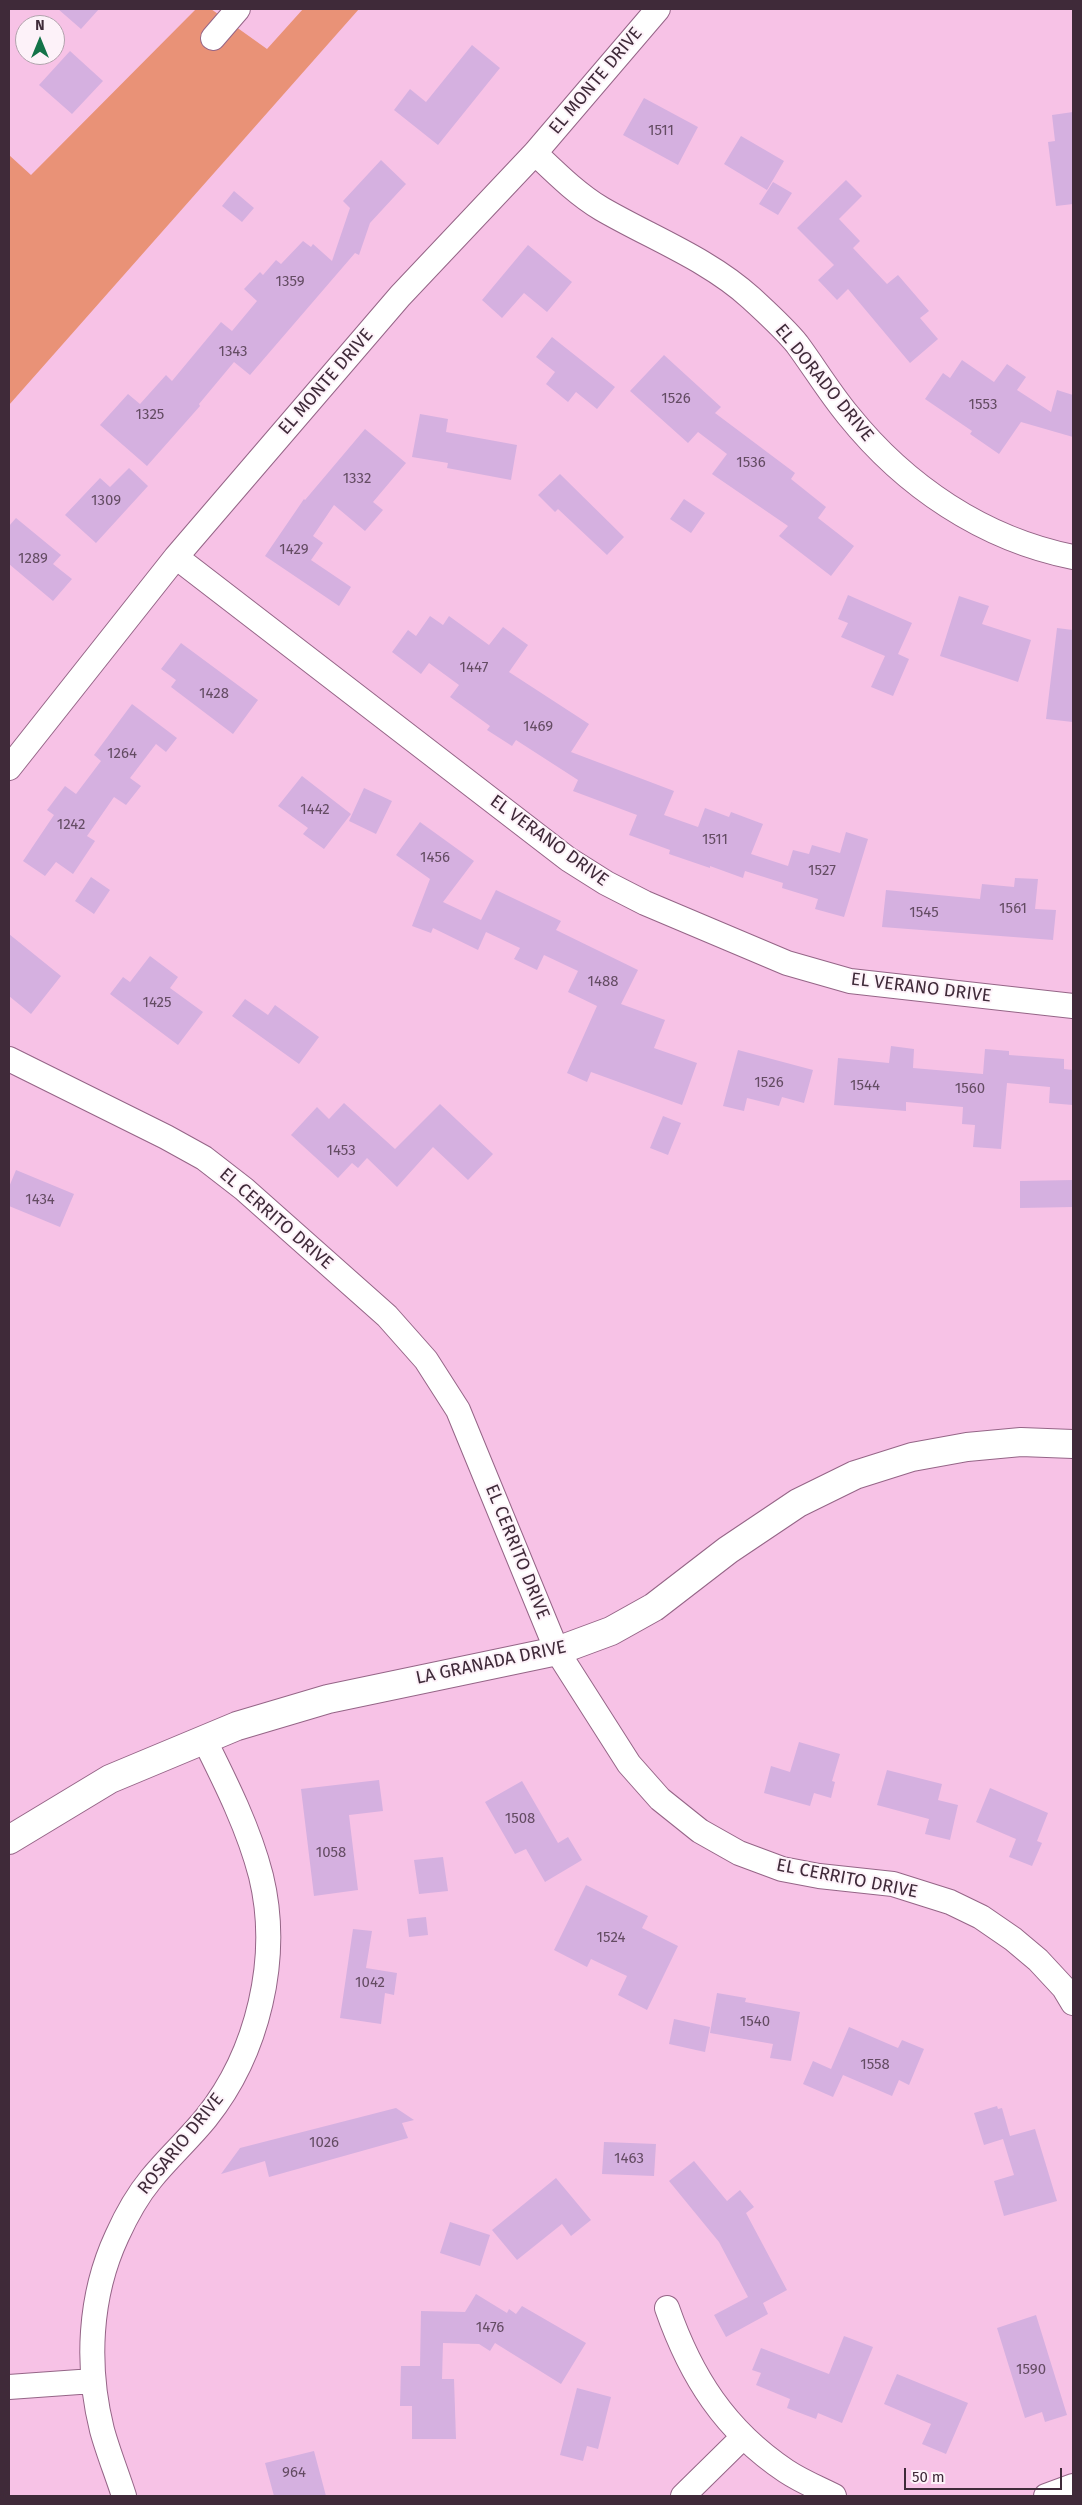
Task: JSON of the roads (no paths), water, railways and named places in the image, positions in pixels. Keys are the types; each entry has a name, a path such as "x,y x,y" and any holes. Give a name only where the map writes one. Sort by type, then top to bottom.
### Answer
{"street":[{"path":"213,38 238,9"},
{"name":"EL MONTE DRIVE","path":"9,768 176,557 400,296 535,153 658,9"},
{"name":"EL DORADO DRIVE","path":"535,153 568,184 601,208 698,260 750,297 795,342 847,414 880,452 921,488 968,518 1011,539 1073,558"},
{"name":"EL VERANO DRIVE","path":"176,557 568,859 606,884 645,903 787,963 850,981 1073,1006"},
{"name":"EL CERRITO DRIVE","path":"9,1059 166,1137 204,1158 244,1189 387,1316 426,1360 458,1410 557,1651 629,1764 660,1799 700,1831 739,1853 782,1869 819,1876 893,1884 950,1902 981,1917 1013,1939 1038,1960 1064,1988 1073,2003"},
{"name":"LA GRANADA DRIVE","path":"9,1840 110,1779 237,1726 328,1699 416,1679 512,1662 557,1651 612,1631 654,1607 728,1550 798,1503 855,1475 912,1458 967,1447 1021,1442 1073,1444"},
{"name":"ROSARIO DRIVE","path":"124,2496 102,2430 93,2381 92,2343 96,2304 105,2268 116,2237 132,2208 151,2180 206,2117 230,2082 251,2035 263,1992 268,1934 261,1879 251,1842 204,1739"},
{"path":"667,2308 680,2347 696,2378 719,2411 743,2437 787,2472 834,2496"},
{"path":"9,2387 93,2381"},
{"path":"683,2496 743,2437"},
{"path":"1046,2496 1073,2486"}]}
